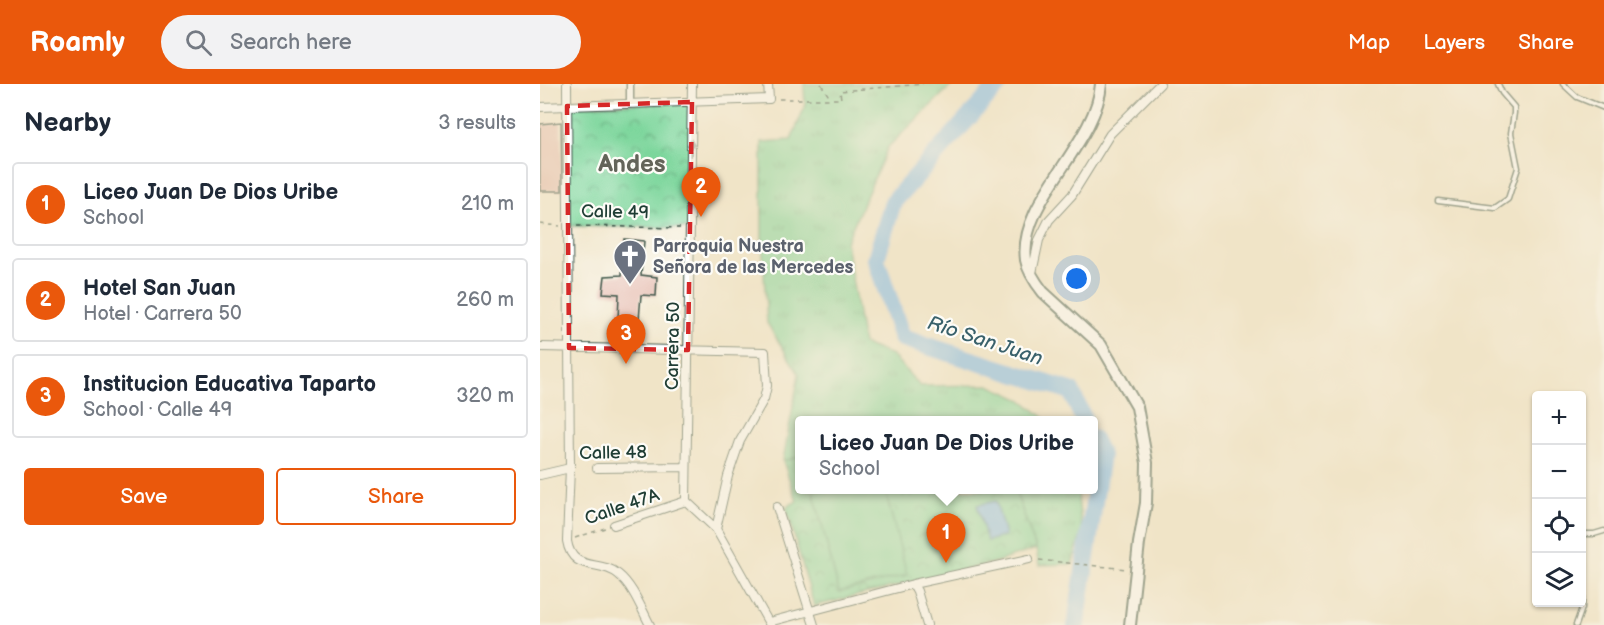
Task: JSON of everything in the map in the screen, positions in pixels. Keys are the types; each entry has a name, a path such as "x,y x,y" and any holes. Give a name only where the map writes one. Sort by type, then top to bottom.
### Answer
{"main road":[{"path":"1101,84 1100,97 1089,125 1033,221 1027,240 1026,261 1043,292 1101,345 1137,407 1147,463 1146,503 1130,625"}],"street":[{"path":"567,84 570,468 568,551 573,557 592,566 616,572 627,583 650,625"},
{"path":"630,84 630,104"},
{"name":"Carrera 50","path":"686,501 692,84"},
{"path":"540,107 769,99 768,84"},
{"path":"1032,273 1039,240 1049,220 1072,195 1110,134 1160,84"},
{"path":"540,347 765,352 767,386 764,399 740,441 728,476 716,529"},
{"name":"Calle 48","path":"597,468 686,467"},
{"name":"Calle 48","path":"540,475 570,468"},
{"path":"686,501 716,529 770,623 913,584 1029,559"},
{"name":"Calle 47A","path":"614,525 686,501"},
{"path":"777,507 814,625"},
{"path":"913,584 927,625"}],"lane":[{"path":"1438,201 1495,208 1508,199 1518,168 1511,133 1514,107 1502,93 1498,84"},
{"path":"1563,84 1577,97 1604,108"},
{"path":"1586,534 1604,531"},
{"path":"1576,625 1582,607"}],"path":[{"path":"821,84 830,99"},
{"path":"769,99 841,99 840,91 923,84"},
{"name":"Calle 49","path":"540,224 690,228"},
{"name":"Calle 47A","path":"567,541 614,525"},
{"path":"1029,559 1121,568"}],"highlighted area":[{"path":"692,102 688,350 569,348 567,106"}],"green space":[{"path":"804,84 953,84 888,147 846,242 863,344 892,355 920,386 989,385 1022,400 1042,416 795,416 795,458 783,461 799,374 767,323 762,241 762,142 791,140 805,106"},
{"path":"692,102 690,228 568,226 567,106"},
{"path":"795,458 795,494 1016,494 1036,549 996,562 814,606 786,507 797,501 783,461"},
{"path":"814,494 886,494 907,575 839,592"},
{"path":"1016,494 1077,494 1082,531 1072,564 1039,565 1036,549"}],"water":[{"path":"996,501 1005,536 987,541 977,505"}],"building":[{"path":"561,122 562,191 540,191 540,124"},
{"name":"Parroquia Nuestra Señora de las Mercedes","path":"624,239 644,241 641,275 657,277 656,296 641,295 639,320 618,320 619,294 603,293 605,276 622,275"}],"waterway":[{"name":"Río San Juan","path":"999,84 893,202 876,259 902,338 1071,391 1082,416"},
{"name":"Río San Juan","path":"1098,449 1101,455 1098,475"},
{"name":"Río San Juan","path":"1076,625 1095,494"}],"place":[{"name":"Hotel San Juan","path":"701,217"},
{"name":"Parroquia Nuestra Señora de las Mercedes","path":"630,285"},
{"name":"Institucion Educativa Taparto","path":"626,364"},
{"name":"Liceo Juan De Dios Uribe","path":"946,563"}],"district":[{"name":"Andes","path":"632,164"}]}
